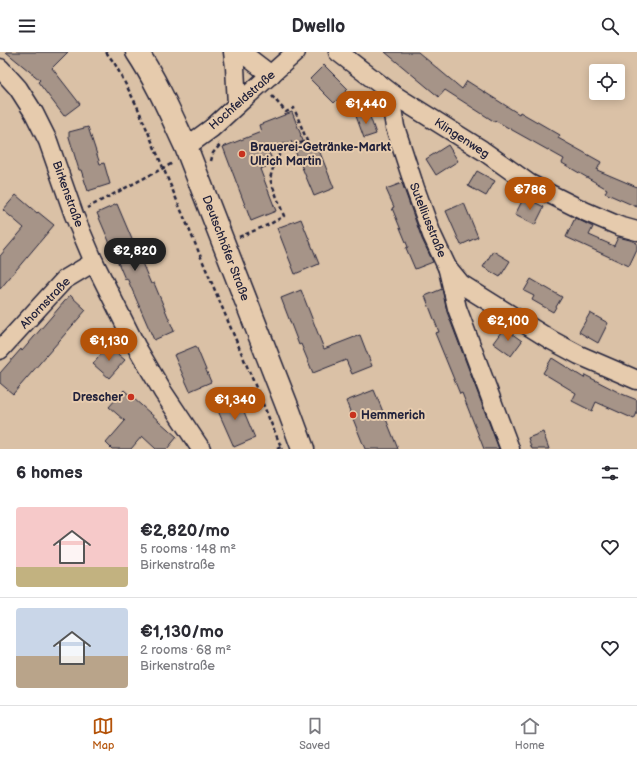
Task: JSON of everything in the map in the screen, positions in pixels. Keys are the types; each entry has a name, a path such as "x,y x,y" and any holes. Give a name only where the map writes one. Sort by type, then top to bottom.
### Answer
{"main road":[{"name":"Deutschhöfer Straße","path":"137,52 167,105 180,155 289,411 303,449"}],"street":[{"path":"233,52 236,105"},
{"path":"241,52 266,80"},
{"name":"Hochfeldstraße","path":"180,155 296,52"},
{"name":"Klingenweg","path":"338,52 394,95 482,150 530,184 605,220 637,231"},
{"name":"Birkenstraße","path":"0,68 18,88 34,113 48,141 74,215 94,262 136,346 163,392 201,449"},
{"name":"Sutelliusstraße","path":"394,95 392,108 395,127 415,188 432,235 447,267 461,284 550,340 579,355 637,380"},
{"name":"Ahornstraße","path":"0,350 64,280 94,262"},
{"path":"447,267 457,308 510,449"}],"path":[{"path":"106,52 137,106 164,168 281,447 277,449"},
{"path":"239,237 270,224 284,216 270,179 272,171 277,158 284,148 307,141 294,108 286,112 266,80"},
{"path":"74,215 164,168 180,155"}],"building":[{"path":"6,52 68,52 52,68 80,104 64,116 38,82 40,80"},
{"path":"385,52 418,52 462,89 467,81 519,114 520,112 560,135 558,138 601,162 597,170 637,187 637,207 605,193 607,189 562,163 564,159 496,121 495,122 445,90 439,97"},
{"path":"324,65 348,89 334,103 310,79"},
{"path":"368,111 376,134 364,138 356,116"},
{"path":"292,112 301,135 300,136 307,150 317,145 334,188 314,196 291,141 268,150 274,164 260,169 276,211 251,221 223,147 261,132 259,125"},
{"path":"88,127 100,164 104,163 110,184 88,191 81,170 79,170 69,137 69,132"},
{"path":"448,145 458,161 436,175 426,159"},
{"path":"477,171 495,181 486,196 468,186"},
{"path":"402,183 422,239 433,262 415,269 406,248 408,247 392,208 394,207 386,189"},
{"path":"16,195 54,225 0,289 0,256 24,228 3,210"},
{"path":"524,197 544,207 535,225 515,215"},
{"path":"464,203 478,237 461,245 446,211"},
{"path":"117,204 151,284 154,283 174,331 154,340 127,278 125,279 97,213"},
{"path":"575,218 593,227 589,235 614,246 618,237 637,243 637,249 629,266 566,237"},
{"path":"301,219 319,264 295,274 277,228"},
{"path":"493,251 510,261 500,277 483,267"},
{"path":"531,279 562,297 553,312 532,300 534,296 524,291"},
{"path":"442,289 447,312 499,449 484,449 462,393 460,394 435,333 439,332 425,296"},
{"path":"301,290 324,349 360,335 372,366 352,374 346,360 313,373 301,344 299,345 281,298"},
{"path":"70,295 86,310 13,394 0,383 0,373 21,349 22,351"},
{"path":"590,313 608,323 598,343 579,332"},
{"path":"504,328 522,341 511,356 493,343"},
{"path":"108,346 125,360 109,378 93,364"},
{"path":"196,346 211,382 190,391 174,355"},
{"path":"552,358 584,378 585,375 637,400 637,413 634,419 596,402 592,411 572,401 576,393 543,373"},
{"path":"124,390 177,437 167,449 156,449 142,436 131,449 112,449 106,443 125,421 109,407"},
{"path":"374,390 398,449 365,449 346,401"},
{"path":"237,395 255,438 234,447 215,404"},
{"path":"543,432 549,449 532,449 528,438"}],"place":[{"name":"Brauerei-Getränke-Markt Ulrich Martin","path":"242,154"},
{"name":"Drescher","path":"131,397"},
{"name":"Hemmerich","path":"353,415"}]}
